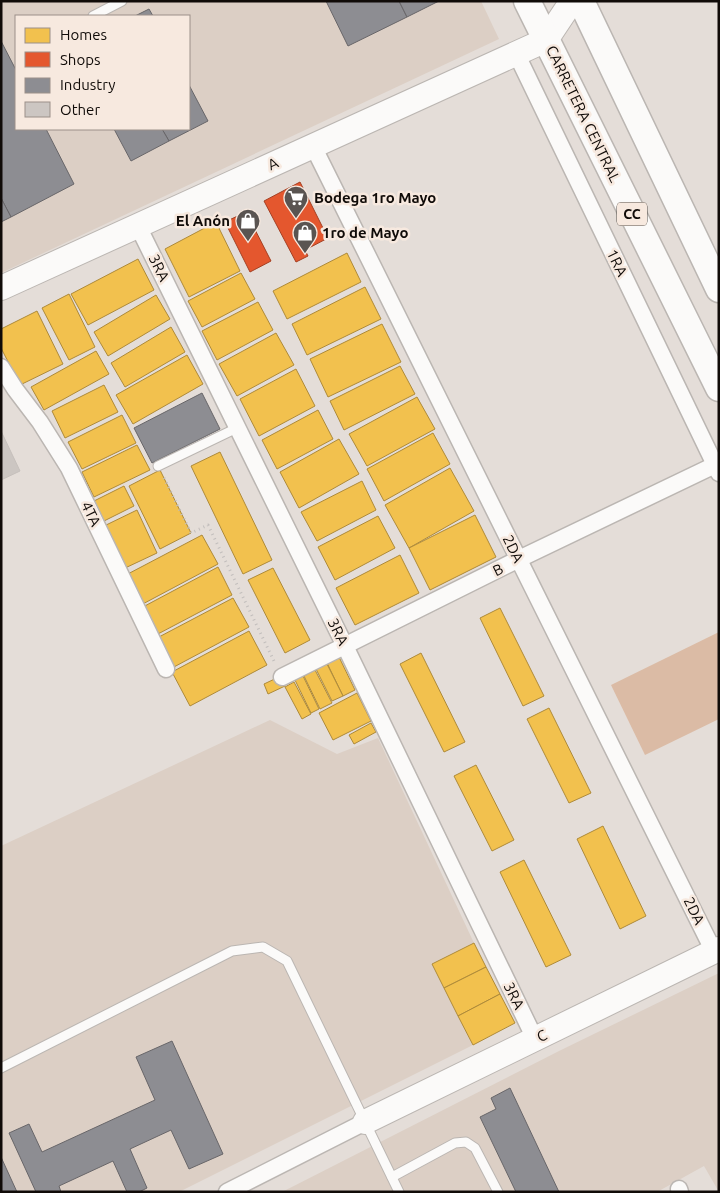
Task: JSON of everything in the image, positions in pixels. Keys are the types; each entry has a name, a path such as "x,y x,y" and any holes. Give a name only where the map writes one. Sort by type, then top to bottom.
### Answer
{"main road":[{"name":"CARRETERA CENTRAL","path":"527,1 719,388"},
{"path":"581,1 719,289"}],"street":[{"path":"546,40 572,1"},
{"name":"A","path":"1,288 546,40"},
{"name":"1RA","path":"516,53 717,469"},
{"name":"2DA","path":"313,146 716,950"},
{"name":"3RA","path":"138,226 345,646 535,1039"},
{"name":"4TA","path":"1,367 40,422 69,468 166,669"},
{"name":"B","path":"282,677 519,559 717,469"},
{"name":"C","path":"365,1122 716,950"},
{"path":"227,1192 365,1122"}],"lane":[{"path":"95,15 122,1"},
{"path":"158,466 236,428"},
{"path":"1,1068 232,951 263,947 287,961 399,1192"},
{"path":"392,1177 455,1143 466,1142 475,1148 498,1192"}],"path":[{"path":"158,466 191,533 208,525 282,677"}],"shaded area":[{"path":"1,1 481,1 499,39 1,273"},
{"path":"719,632 719,719 645,755 611,685"},
{"path":"270,720 337,754 378,738 474,943 432,964 473,1045 179,1192 1,1192 1,846"},
{"path":"719,973 719,1192 704,1166 657,1192 282,1192 559,1051"}],"building: Homes":[{"path":"216,222 240,271 189,297 165,249"},
{"path":"347,253 361,282 287,319 273,291"},
{"path":"138,259 154,290 88,325 71,294"},
{"path":"241,273 255,299 202,327 188,301"},
{"path":"365,287 381,319 307,355 292,324"},
{"path":"69,294 95,347 69,360 42,308"},
{"path":"156,295 170,319 108,356 94,332"},
{"path":"258,302 273,330 217,360 202,331"},
{"path":"37,311 63,364 20,385 1,348 1,329"},
{"path":"382,324 401,362 328,397 310,359"},
{"path":"171,327 185,352 125,387 111,363"},
{"path":"276,333 294,365 237,396 219,364"},
{"path":"96,351 109,374 44,410 31,387"},
{"path":"187,355 203,384 133,424 116,395"},
{"path":"400,366 415,394 344,430 330,401"},
{"path":"296,369 315,406 259,436 240,399"},
{"path":"104,385 118,412 65,438 52,411"},
{"path":"417,397 435,429 367,466 349,434"},
{"path":"318,410 333,439 277,469 262,440"},
{"path":"122,415 136,443 82,469 68,442"},
{"path":"433,433 450,464 384,501 367,469"},
{"path":"339,439 359,474 299,508 280,472"},
{"path":"137,445 150,470 94,497 82,472"},
{"path":"220,452 272,560 243,574 191,466"},
{"path":"450,468 474,511 409,548 385,505"},
{"path":"160,470 191,533 160,549 129,486"},
{"path":"362,481 376,510 317,541 301,512"},
{"path":"124,486 134,506 100,523 90,503"},
{"path":"137,510 157,553 123,569 102,527"},
{"path":"475,515 496,557 430,590 409,548"},
{"path":"378,516 395,548 335,580 318,547"},
{"path":"202,535 218,564 139,606 124,576"},
{"path":"400,555 419,593 355,625 336,588"},
{"path":"218,567 232,595 156,635 141,608"},
{"path":"273,568 310,640 285,653 248,580"},
{"path":"233,598 249,627 172,668 157,638"},
{"path":"500,608 544,696 523,706 480,618"},
{"path":"249,631 267,665 190,706 172,672"},
{"path":"421,653 465,742 444,752 400,664"},
{"path":"339,657 355,690 343,696 327,663"},
{"path":"327,664 343,696 332,701 316,669"},
{"path":"315,670 332,703 320,709 304,676"},
{"path":"281,676 285,686 268,694 264,684"},
{"path":"303,676 319,709 311,713 295,680"},
{"path":"294,682 311,714 302,719 285,687"},
{"path":"357,693 371,721 333,740 319,713"},
{"path":"549,708 591,793 569,803 527,719"},
{"path":"371,723 376,732 354,744 349,735"},
{"path":"476,765 514,840 492,851 454,776"},
{"path":"603,826 646,916 620,929 577,839"},
{"path":"524,860 571,955 546,967 500,872"},
{"path":"474,943 486,967 444,988 432,964"},
{"path":"486,967 500,994 458,1016 444,988"},
{"path":"500,994 515,1023 473,1045 458,1016"}],"building: Shops":[{"name":"Bodega 1ro Mayo","path":"300,182 328,238 305,250 308,256 296,262 264,201"},
{"name":"El Anón","path":"246,212 271,261 250,272 225,222"}],"building: Industry":[{"path":"326,1 399,1 407,17 348,46"},
{"path":"399,1 439,1 407,17"},
{"path":"149,9 152,15 137,15"},
{"path":"1,41 15,68 15,130 47,130 74,184 11,217 1,198"},
{"path":"190,87 208,121 169,141 163,130 190,130"},
{"path":"115,130 163,130 169,141 131,161"},
{"path":"1,198 11,217 1,222"},
{"path":"202,393 220,429 152,463 134,428"},
{"path":"172,1041 223,1154 189,1169 171,1130 130,1149 147,1188 139,1192 127,1192 113,1161 59,1186 61,1192 36,1192 9,1133 29,1124 42,1152 155,1100 136,1057"},
{"path":"510,1088 559,1192 516,1192 480,1117 496,1109 491,1098"},
{"path":"1,1157 17,1192 1,1192"}],"building: Other":[{"path":"1,431 20,471 1,480"}],"place":[{"name":"Bodega 1ro Mayo","path":"296,219"},
{"name":"El Anón","path":"248,242"},
{"name":"1ro de Mayo","path":"305,254"}]}
